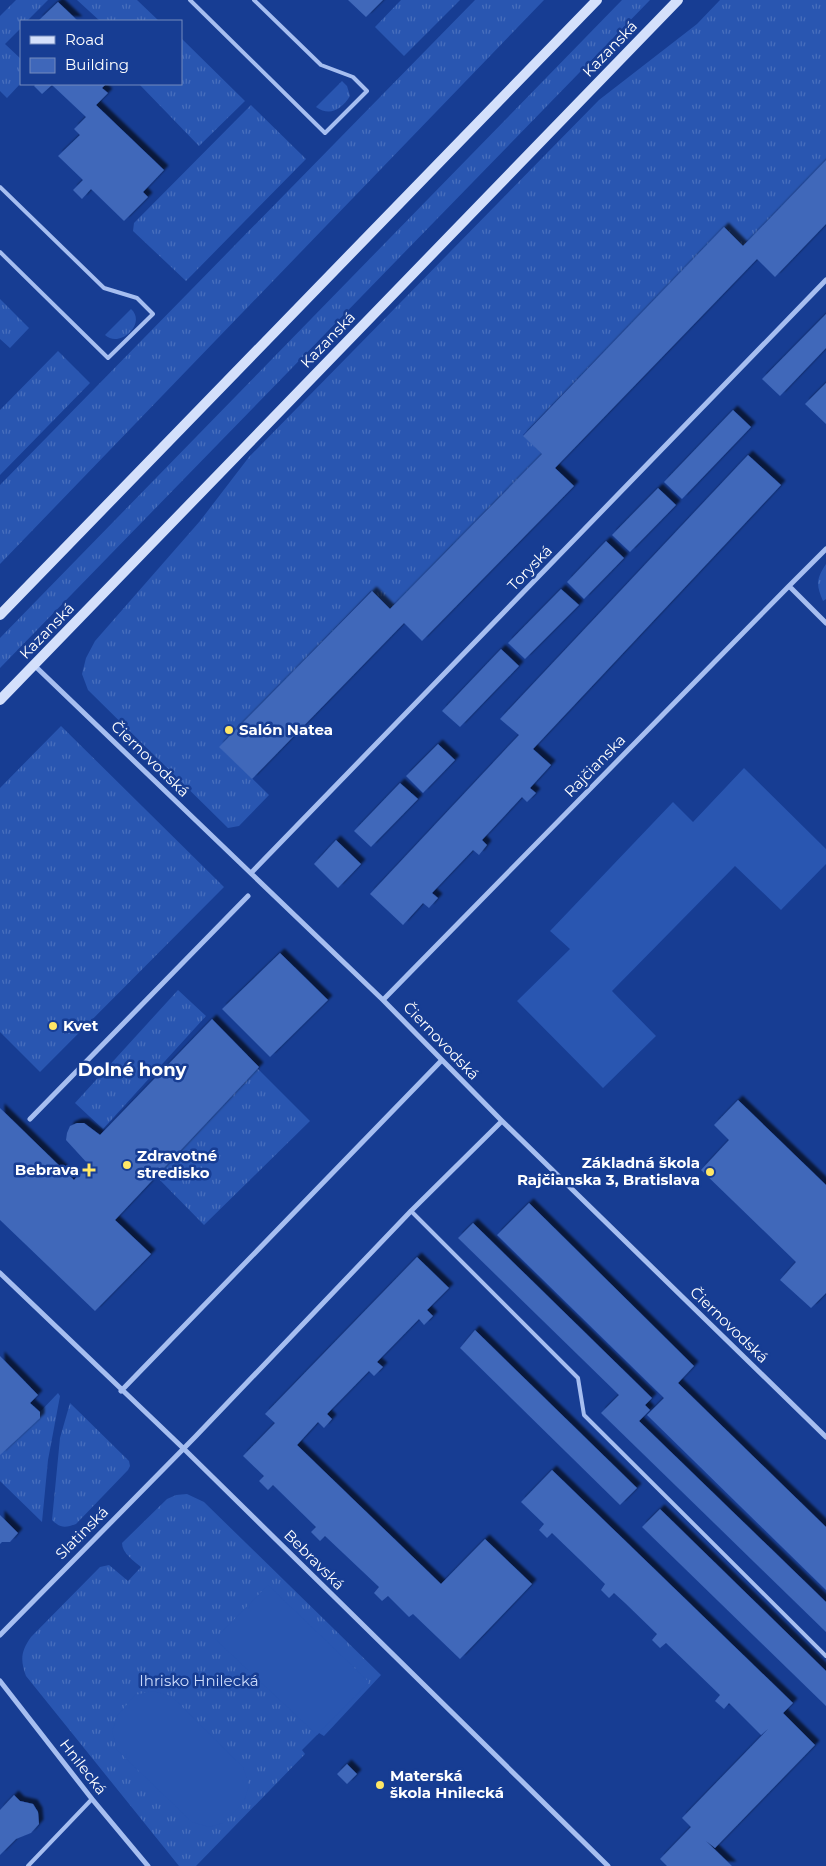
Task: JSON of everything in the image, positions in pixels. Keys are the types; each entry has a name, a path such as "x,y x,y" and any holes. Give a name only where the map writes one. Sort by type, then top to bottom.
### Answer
{"main road":[{"path":"0,615 597,0"},
{"name":"Kazanská","path":"0,700 678,0"}],"street":[{"name":"Toryská","path":"251,873 826,280"},
{"name":"Rajčianska","path":"383,1000 826,549"},
{"path":"789,586 826,623"},
{"name":"Čiernovodská","path":"34,666 383,1000 441,1061 826,1437"},
{"path":"30,1119 248,896"},
{"path":"122,1391 441,1061"},
{"name":"Slatinská","path":"0,1635 411,1211 502,1121"},
{"name":"Bebravská","path":"0,1273 183,1448 608,1866"},
{"name":"Hnilecká","path":"0,1681 92,1799 148,1866"}],"lane":[{"path":"190,0 325,133 367,90 353,77 321,65 254,0"},
{"path":"0,187 104,288 137,298 153,314 108,358 0,252"},
{"path":"411,1211 578,1378 584,1415 826,1656"},
{"path":"28,1866 92,1799"}],"green space":[{"path":"16,0 48,0 28,20 20,20 20,29 5,44 20,58 20,84 7,98 0,91 0,16"},
{"path":"77,0 137,0 158,20 99,20"},
{"path":"401,0 460,0 404,56 375,27"},
{"path":"475,0 544,0 0,564 0,485"},
{"path":"622,0 650,0 0,668 0,638"},
{"path":"720,0 826,0 826,160 743,246 724,228 523,435 542,454 390,609 371,591 220,747 269,795 239,826 228,828 88,690 82,674 86,658 95,641 200,521 249,457 599,100 697,24"},
{"path":"182,39 245,101 199,146 140,85 182,85"},
{"path":"342,81 347,86 350,96 343,105 331,111 321,110 316,107"},
{"path":"251,105 306,159 186,281 133,231 134,223"},
{"path":"0,299 29,328 10,348 0,339"},
{"path":"131,309 136,321 130,332 118,339 105,335"},
{"path":"58,351 90,383 0,475 0,410"},
{"path":"826,564 826,599 823,601 818,582"},
{"path":"61,726 224,887 40,1072 0,1032 0,788"},
{"path":"744,768 826,849 826,864 781,910 735,866 612,991 656,1036 603,1088 517,1001 570,949 550,931 673,802 693,822"},
{"path":"178,990 206,1016 103,1129 75,1103"},
{"path":"257,1068 310,1121 204,1225 156,1176"},
{"path":"58,1393 60,1396 48,1460 42,1522 0,1481 0,1454"},
{"path":"70,1403 129,1461 130,1466 76,1524 63,1526 58,1525 52,1520 60,1438"},
{"name":"Ihrisko Hnilecká","path":"187,1494 204,1502 381,1675 324,1736 319,1733 302,1750 305,1754 196,1866 179,1866 26,1676 22,1660 23,1651 31,1637 100,1567 109,1565 128,1581 141,1567 126,1553 122,1543 167,1499 176,1495"},
{"path":"268,1585 369,1682 317,1735 215,1639"},
{"path":"153,1691 171,1696 243,1767 249,1785 244,1802 223,1823 209,1827 192,1822 117,1750 112,1731 118,1715 135,1695"}],"building":[{"path":"348,0 383,0 366,17"},
{"path":"58,2 77,20 39,20"},
{"path":"35,85 52,85 42,94"},
{"path":"52,85 105,85 102,88 108,93 96,105 164,170 143,192 148,197 124,221 91,189 82,199 73,190 83,180 58,156 80,135 74,129 86,117"},
{"path":"826,160 826,224 775,277 757,259 555,468 574,486 422,641 404,623 252,779 219,747 372,591 390,609 542,454 523,436 724,227 743,246"},
{"path":"826,314 826,348 780,396 762,379"},
{"path":"826,383 826,424 805,404"},
{"path":"733,410 751,427 682,499 664,482"},
{"path":"748,455 781,485 533,749 551,765 530,788 536,793 527,802 522,797 482,840 487,845 479,855 473,850 432,893 438,898 429,908 423,903 403,925 370,894 519,735 500,719"},
{"path":"658,488 676,505 630,552 612,535"},
{"path":"606,541 624,558 584,599 567,582"},
{"path":"561,589 579,605 525,659 508,643"},
{"path":"501,649 519,666 460,727 442,711"},
{"path":"438,744 455,760 423,793 406,776"},
{"path":"400,783 418,799 371,847 354,831"},
{"path":"336,840 361,864 338,888 314,864"},
{"path":"280,953 328,1000 270,1057 222,1009"},
{"name":"Zdravotné stredisko","path":"212,1019 259,1067 115,1220 151,1254 95,1311 0,1220 0,1108 74,1180 88,1164 66,1140 70,1126 84,1123 100,1135"},
{"path":"738,1100 826,1185 826,1293 811,1308 780,1280 796,1262 701,1170 729,1140 714,1125"},
{"path":"529,1203 694,1366 678,1383 826,1527 826,1590 647,1415 664,1398 497,1235"},
{"path":"473,1223 652,1398 645,1405 650,1410 639,1421 826,1602 826,1632 601,1413 619,1395 458,1238"},
{"path":"417,1257 449,1288 427,1310 433,1316 424,1325 419,1319 377,1362 383,1367 374,1376 369,1371 327,1414 332,1419 324,1428 318,1422 297,1445 441,1584 485,1539 532,1584 460,1659 413,1614 409,1617 388,1596 382,1601 374,1593 379,1587 325,1536 320,1541 311,1532 316,1527 273,1485 268,1490 259,1481 264,1476 243,1456 275,1423 265,1414"},
{"path":"475,1330 637,1488 620,1505 460,1348"},
{"path":"0,1356 38,1395 30,1403 40,1412 40,1418 0,1455"},
{"path":"552,1470 793,1703 783,1713 815,1745 715,1848 706,1841 732,1866 667,1866 660,1859 691,1827 682,1818 768,1729 761,1735 729,1703 724,1709 715,1701 720,1695 666,1643 660,1648 652,1640 657,1634 625,1603 614,1593 609,1598 601,1590 605,1584 552,1533 547,1538 539,1530 544,1524 521,1502"},
{"path":"660,1509 826,1671 826,1706 642,1527"},
{"path":"0,1515 18,1533 10,1542 2,1542 0,1544"},
{"path":"347,1764 357,1774 347,1784 337,1774"},
{"path":"14,1795 20,1801 33,1804 38,1812 39,1824 31,1833 16,1839 0,1855 0,1810"}],"place":[{"name":"Salón Natea","path":"229,730"},
{"name":"Kvet","path":"53,1026"},
{"name":"Zdravotné stredisko","path":"127,1165"},
{"name":"Bebrava","path":"89,1170"},
{"name":"Základná škola Rajčianska 3, Bratislava","path":"710,1172"},
{"name":"Materská škola Hnilecká","path":"380,1785"}],"district":[{"name":"Dolné hony","path":"132,1070"}]}
